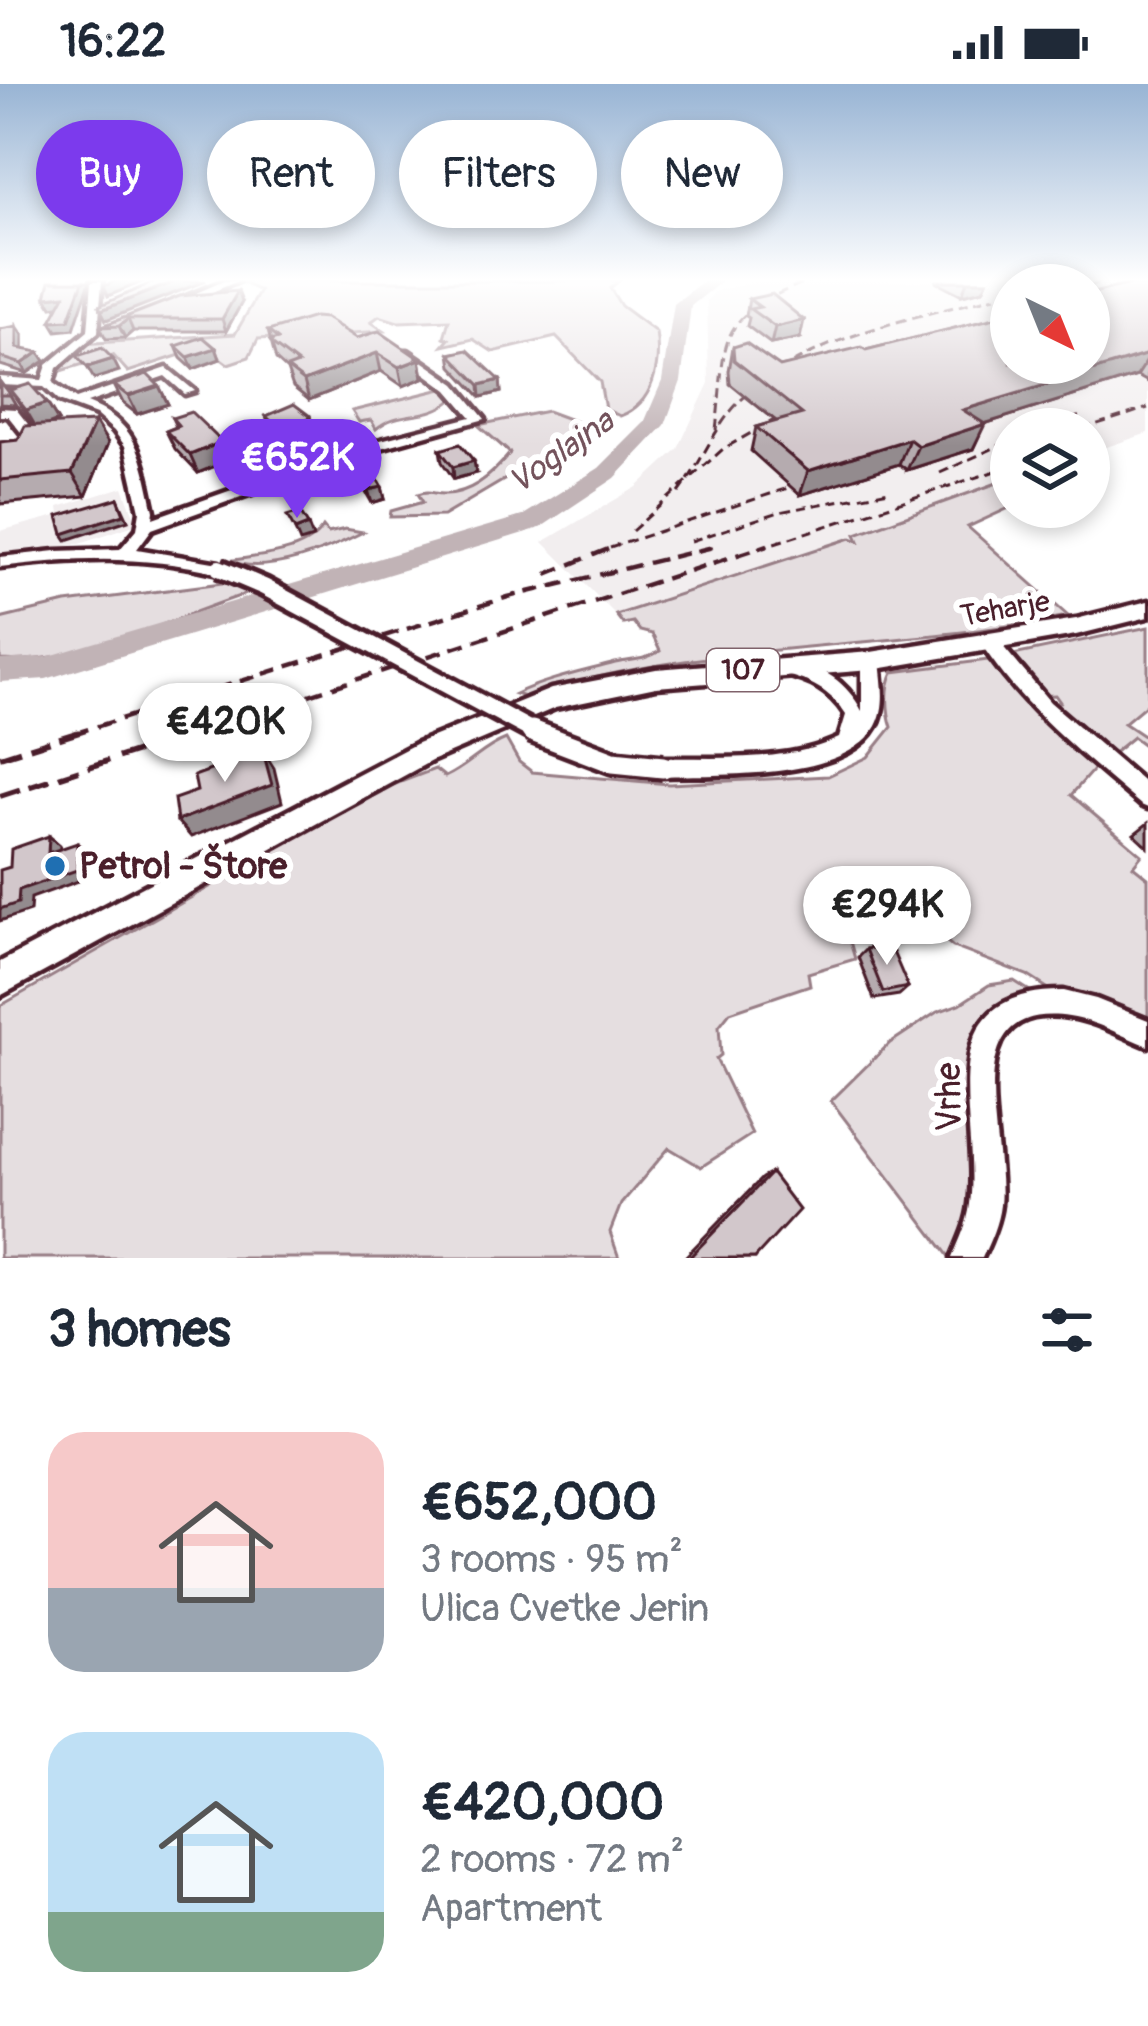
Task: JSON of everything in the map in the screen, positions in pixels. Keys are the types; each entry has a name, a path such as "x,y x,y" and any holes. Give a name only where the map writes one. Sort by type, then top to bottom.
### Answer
{"main road":[{"name":"Teharje","path":"871,661 989,643 1148,609"},
{"name":"107","path":"0,980 424,752 551,699 615,684 871,661"}],"street":[{"path":"47,383 51,368 89,336"},
{"path":"126,552 145,526 358,450 479,418 452,387 385,340"},
{"path":"81,401 167,371 189,391"},
{"path":"0,381 47,383 63,398 81,401 116,424 131,446 142,479 145,526"},
{"path":"0,412 13,412 29,433"},
{"path":"0,562 148,552 219,568 264,587 549,740 613,762 663,767 792,759 840,746 867,725 872,710 871,661"},
{"path":"989,643 1018,685 1078,744 1148,799"},
{"path":"778,668 817,676 844,696 855,723 840,746"},
{"name":"Vrhe","path":"968,1258 986,1204 979,1076 981,1048 992,1029 1010,1012 1049,1003 1079,1006 1148,1033"}],"shaded area":[{"path":"207,336 309,336 258,339 249,357 228,364 205,347 128,372 113,355 54,373 80,344"},
{"path":"656,336 656,369 648,393 620,416 605,409 600,382 556,337 493,352 473,339 443,346 449,339 444,337"},
{"path":"708,336 990,336 990,384 1110,384 1110,336 1148,336 1148,433 1110,446 1110,408 990,408 990,486 851,538 616,615 543,542 637,487 678,449 709,383"},
{"path":"442,389 453,399 443,406 394,419 376,429 371,420 359,422 352,411"},
{"path":"547,411 577,422 577,437 443,516 390,517 391,511 423,502 418,494 465,490 497,467 510,453 478,425"},
{"path":"990,486 990,517 968,527 1068,616 658,665 524,697 515,694 660,651 652,634 640,631 633,622 623,624 616,615 851,538 859,541 856,534"},
{"path":"123,487 137,524 74,545 0,554 0,531 60,515 59,507"},
{"path":"323,527 328,533 363,532 279,563 229,561 293,548"},
{"path":"230,582 255,591 96,647 31,660 0,660 0,619 66,603"},
{"path":"1148,627 1148,703 1124,723 1148,739 1148,748 1133,737 1105,760 1047,705 1060,702 1055,695 1038,696 1025,683 1013,655"},
{"path":"988,660 1099,763 1071,795 1142,855 1133,866 1148,878 1148,1027 1055,993 1027,975 953,947 911,911 844,920 855,959 808,973 810,985 730,1012 719,1026 721,1055 716,1059 752,1134 701,1167 669,1148 621,1204 610,1232 619,1258 0,1258 0,1006 382,789 435,769 445,777 506,739 519,762 532,772 669,784 828,776 868,757 892,727 888,700 893,672"},
{"path":"1014,981 1033,993 990,1016 972,1042 967,1069 973,1201 966,1232 950,1258 831,1101 890,1043 937,1012 989,985"}],"building":[{"path":"0,336 17,336 17,348 39,352 22,364 0,357"},
{"path":"274,336 386,336 420,359 399,367 377,353 304,381 287,368 298,364 270,341 278,339"},
{"path":"923,336 990,336 990,384 1049,384 963,410 985,424 918,446 909,439 808,471 756,427 802,414 734,360 733,347 746,343 780,367"},
{"path":"1110,336 1148,336 1148,354 1110,366"},
{"path":"203,337 216,348 188,357 176,346"},
{"path":"102,348 113,359 87,367 77,356"},
{"path":"468,350 500,380 480,385 450,354"},
{"path":"147,374 159,386 128,396 114,385"},
{"path":"30,384 47,403 26,410 10,390"},
{"path":"294,404 309,419 281,431 266,416"},
{"path":"191,412 222,442 190,455 166,431 179,426 172,418"},
{"path":"95,422 72,473 0,480 0,442 18,440 25,426"},
{"path":"460,444 474,461 453,467 440,450"},
{"path":"347,457 355,472 333,478 325,463"},
{"path":"371,468 382,487 368,490 358,472"},
{"path":"118,498 124,514 63,534 58,516"},
{"path":"300,512 308,525 295,530 287,516"},
{"path":"263,751 272,785 177,821 174,799 197,791 194,776"},
{"path":"49,836 48,853 77,843 77,870 19,890 18,903 0,909 0,870 10,867 11,849"},
{"path":"890,945 908,987 883,992 866,949"},
{"path":"771,1173 799,1210 755,1258 689,1258"}],"waterway":[{"name":"Voglajna","path":"0,671 46,668 531,522 607,473 641,443 664,406 678,336"}],"railway":[{"path":"716,430 730,336"},
{"path":"686,482 740,401 795,361 853,336"},
{"path":"1110,420 1148,408"},
{"path":"686,482 723,449 774,420"},
{"path":"940,473 990,450"},
{"path":"759,548 990,473"},
{"path":"632,531 686,482"},
{"path":"679,493 686,482"},
{"path":"614,547 791,487"},
{"path":"691,541 779,512 889,491"},
{"path":"614,547 618,545"},
{"path":"190,734 768,545"},
{"path":"547,574 614,547"},
{"path":"73,734 508,597 713,547 707,548"},
{"path":"0,757 83,731"},
{"path":"0,796 199,731"}],"place":[{"name":"Petrol - Štore","path":"55,866"}]}
